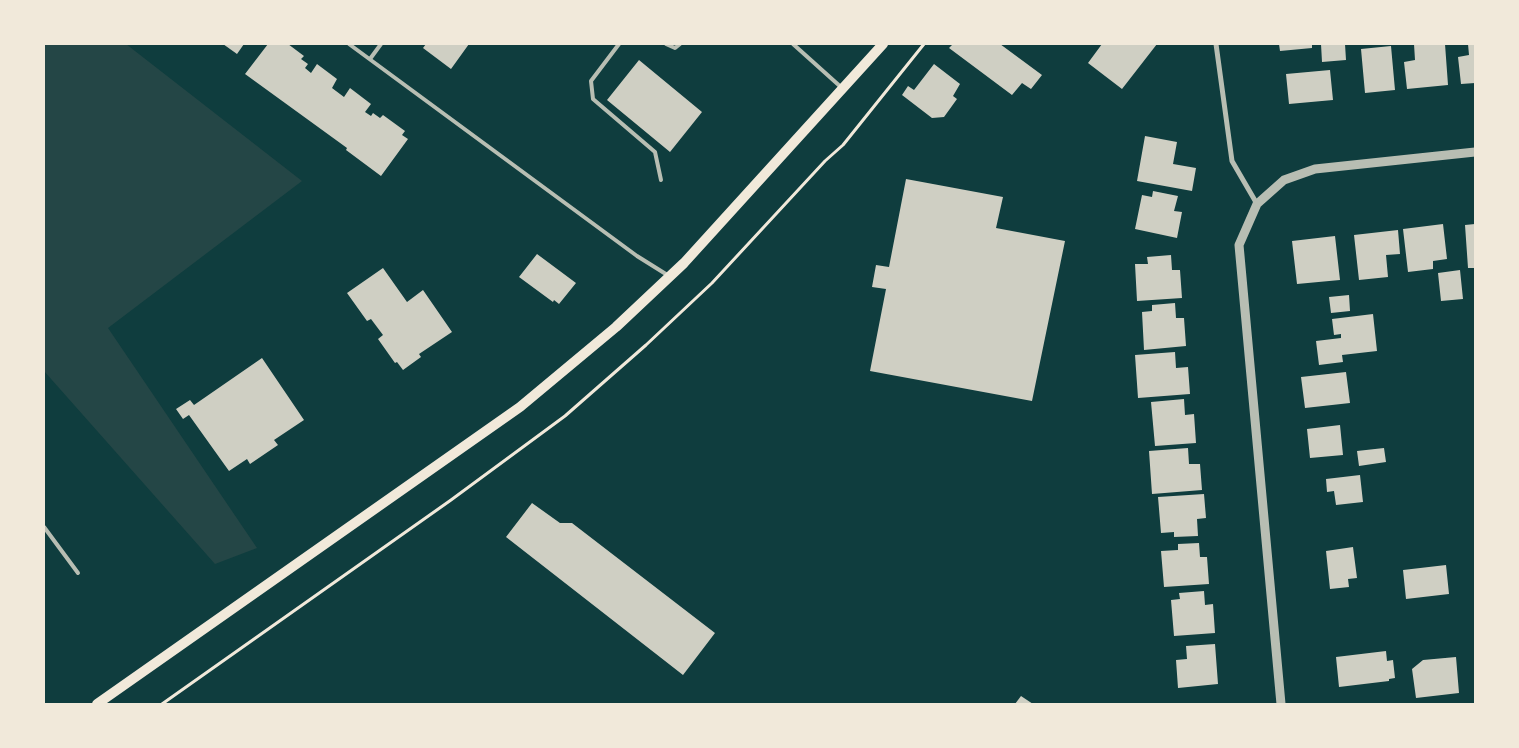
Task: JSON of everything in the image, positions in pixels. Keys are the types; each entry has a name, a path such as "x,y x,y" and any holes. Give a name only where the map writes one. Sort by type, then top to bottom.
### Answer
{"main road":[{"path":"97,704 520,407 616,327 670,276 883,44"}],"street":[{"path":"1216,44 1232,161 1257,204"},
{"path":"1281,704 1239,246 1257,204 1284,180 1315,169 1475,152"}],"lane":[{"path":"349,44 637,256 670,276"},
{"path":"370,59 381,44"},
{"path":"619,44 591,81 593,99 654,152 661,180"},
{"path":"666,44 675,48 680,44"},
{"path":"793,44 842,88"},
{"path":"44,527 78,574"}],"path":[{"path":"162,704 168,703 565,416 712,283 825,161 843,145 924,44"}],"shaded area":[{"path":"44,44 126,44 302,181 108,328 257,548 215,564 44,371"}],"building":[{"path":"223,44 244,44 237,54"},
{"path":"268,44 288,44 304,56 301,59 308,64 305,68 311,73 317,64 337,79 332,88 344,97 350,88 371,104 365,112 371,116 373,113 380,118 383,115 405,131 402,135 408,139 381,176 346,150 347,148 245,74"},
{"path":"426,44 469,44 451,69 423,48"},
{"path":"953,44 1000,44 1042,75 1031,89 1022,83 1012,95 949,48"},
{"path":"1102,44 1157,44 1122,89 1088,63"},
{"path":"1279,44 1312,44 1312,48 1280,51"},
{"path":"1321,44 1345,44 1346,60 1322,62"},
{"path":"1414,44 1445,44 1448,85 1407,89 1404,62 1415,60"},
{"path":"1468,44 1475,44 1475,83 1461,84 1458,57 1469,55"},
{"path":"1391,46 1395,90 1365,93 1361,49"},
{"path":"639,60 702,112 670,152 607,100"},
{"path":"934,64 960,84 953,96 957,99 944,117 932,118 902,95 908,86 914,90"},
{"path":"1330,70 1333,100 1289,104 1286,74"},
{"path":"1145,136 1177,142 1173,164 1196,168 1192,191 1137,181"},
{"path":"906,179 1003,197 996,228 1065,241 1032,401 870,371 886,289 872,287 876,265 889,267"},
{"path":"1153,191 1178,196 1174,211 1182,212 1177,238 1135,229 1142,195 1152,197"},
{"path":"1443,224 1447,259 1433,261 1433,269 1408,272 1403,229"},
{"path":"1475,224 1475,268 1468,268 1465,225"},
{"path":"1398,230 1400,254 1386,255 1388,277 1359,280 1354,235"},
{"path":"1335,236 1340,280 1297,284 1292,241"},
{"path":"537,254 576,283 559,304 554,300 553,302 519,277"},
{"path":"1171,255 1172,270 1180,270 1182,298 1137,301 1135,264 1148,264 1147,257"},
{"path":"383,268 407,302 423,290 452,332 419,354 421,357 403,370 397,362 395,363 378,339 383,335 371,319 367,321 347,293"},
{"path":"1460,270 1463,299 1441,301 1438,273"},
{"path":"1349,295 1350,311 1331,313 1329,297"},
{"path":"1175,303 1176,318 1184,318 1186,346 1144,350 1142,312 1152,311 1152,305"},
{"path":"1373,314 1377,351 1342,355 1343,362 1319,365 1316,341 1341,338 1341,334 1334,335 1332,319"},
{"path":"1175,352 1176,368 1188,367 1190,394 1138,398 1135,355"},
{"path":"262,358 304,420 274,440 278,445 250,464 247,459 229,471 189,415 183,419 176,409 190,400 194,405"},
{"path":"1346,372 1350,403 1305,408 1301,377"},
{"path":"1184,399 1185,415 1194,414 1196,443 1155,446 1151,402"},
{"path":"1340,425 1343,455 1310,458 1307,429"},
{"path":"1188,448 1189,464 1200,464 1202,490 1152,494 1149,451"},
{"path":"1384,448 1386,462 1359,466 1357,451"},
{"path":"1360,475 1363,502 1336,505 1334,491 1327,492 1326,479"},
{"path":"1204,494 1206,518 1197,519 1198,536 1174,537 1174,532 1161,533 1158,497"},
{"path":"532,503 560,523 572,523 715,633 683,675 506,537"},
{"path":"1199,543 1200,557 1207,557 1209,584 1164,587 1161,551 1178,550 1178,544"},
{"path":"1353,547 1357,578 1348,579 1349,587 1330,589 1326,551"},
{"path":"1446,565 1449,594 1406,599 1403,570"},
{"path":"1204,591 1205,605 1213,604 1215,633 1174,636 1171,600 1180,599 1179,593"},
{"path":"1215,644 1218,684 1178,688 1176,660 1187,659 1186,646"},
{"path":"1386,651 1387,661 1393,660 1395,678 1389,679 1389,681 1339,687 1336,657"},
{"path":"1456,657 1459,693 1416,698 1412,669 1423,660"},
{"path":"1021,696 1033,704 1015,704"}]}
